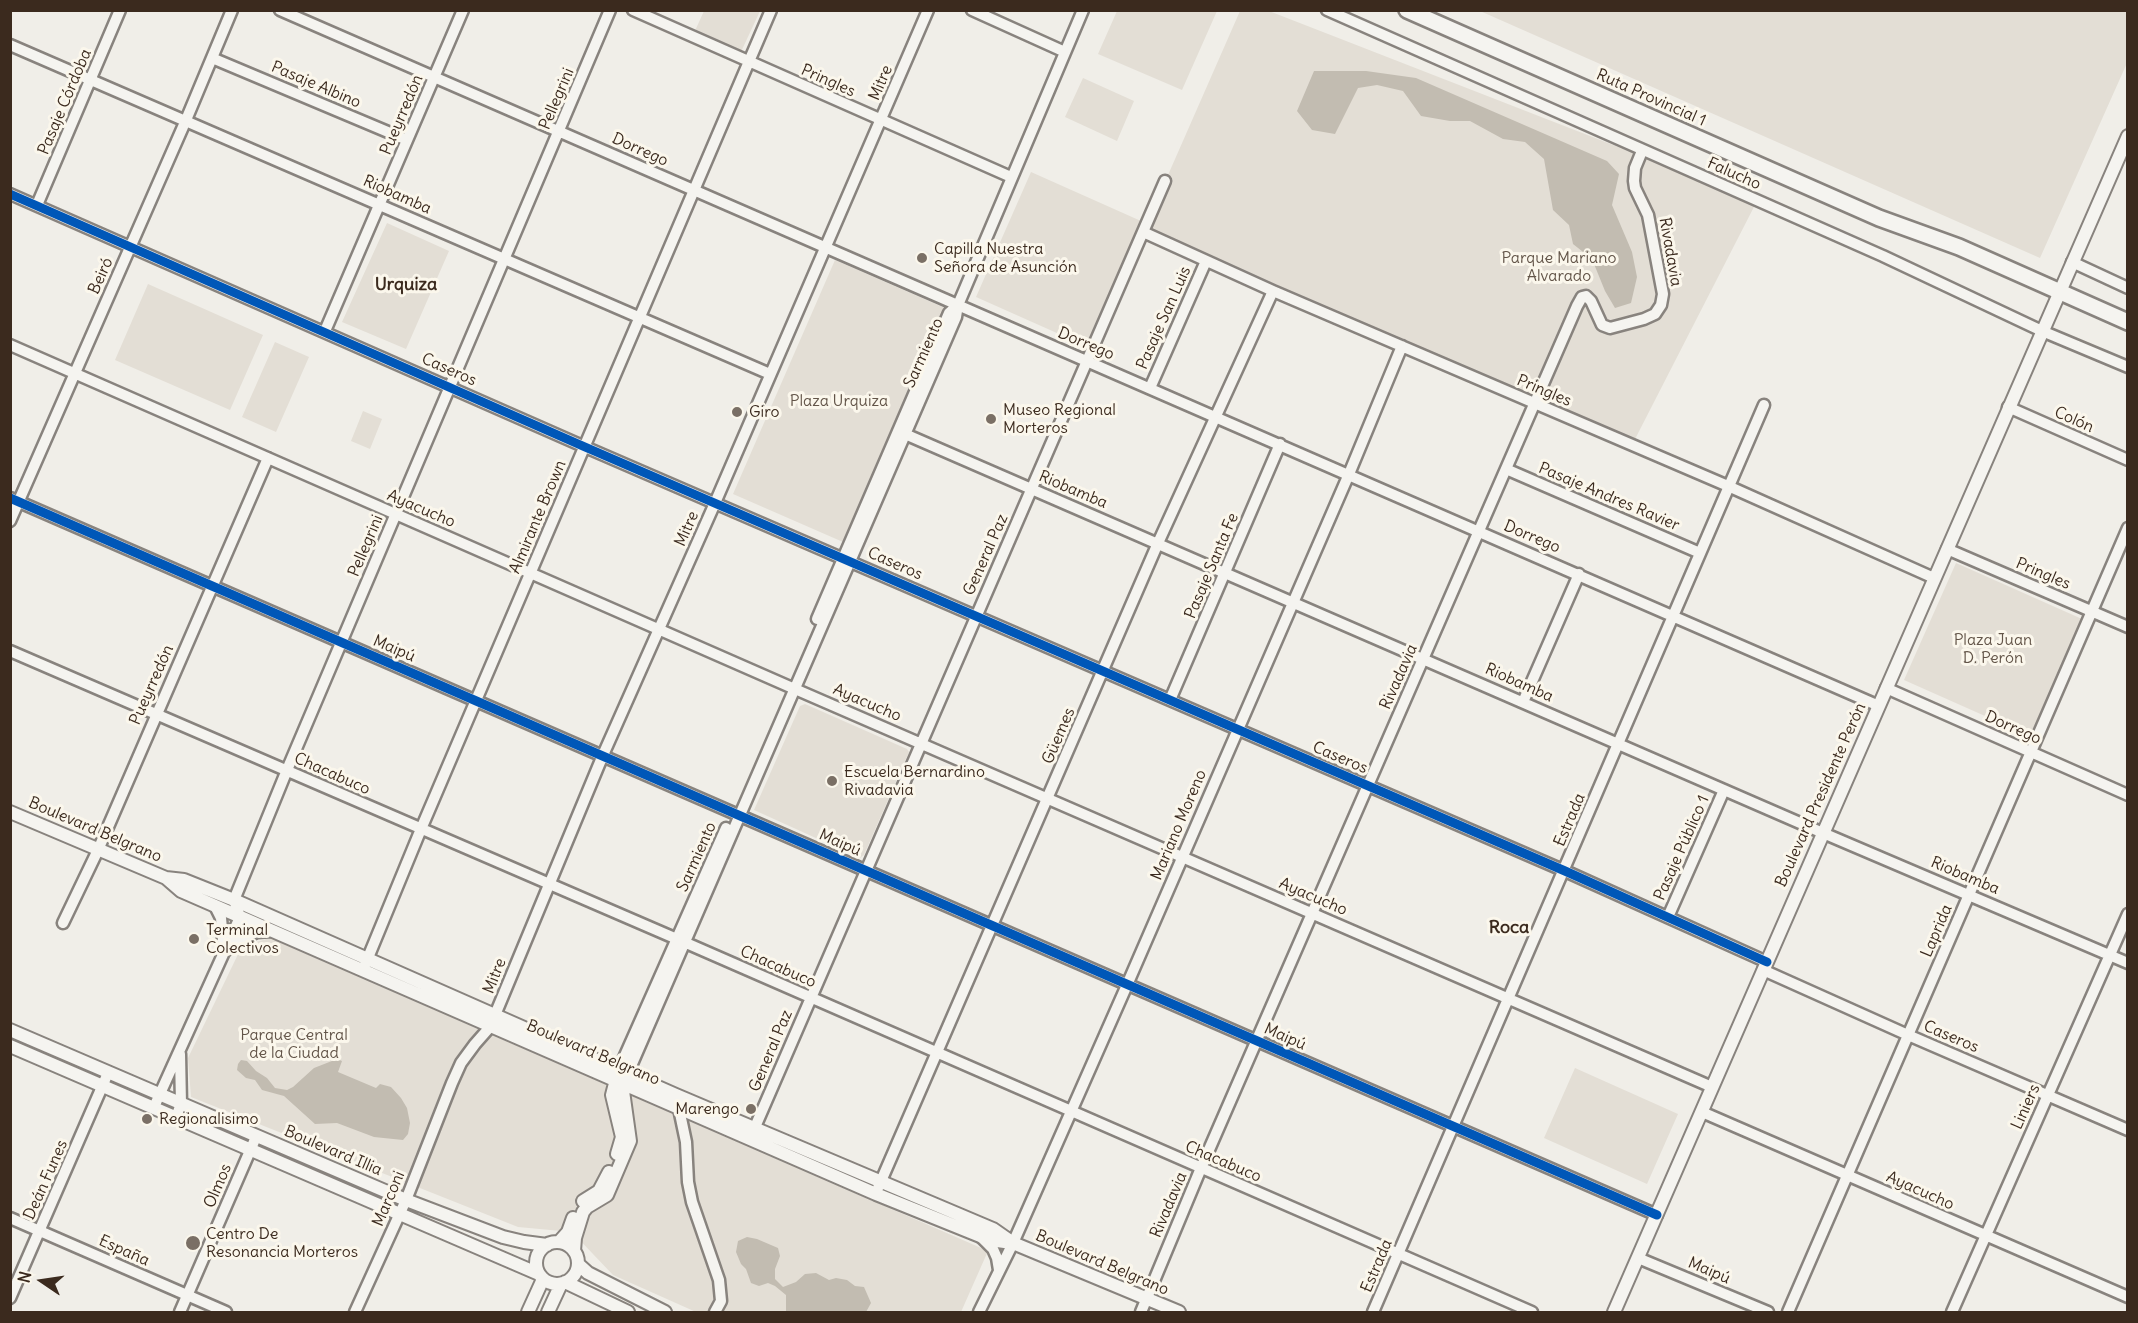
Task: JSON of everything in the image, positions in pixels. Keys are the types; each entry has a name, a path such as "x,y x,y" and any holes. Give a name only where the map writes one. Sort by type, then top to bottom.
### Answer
{"main road":[{"name":"Ruta Provincial 1","path":"1407,10 1879,218 1959,247 2127,333"},
{"name":"Ruta Provincial 1","path":"2057,296 2127,322"}],"street":[{"name":"Pasaje Córdoba","path":"37,206 120,10"},
{"name":"Beiró","path":"10,520 15,500 74,373 232,10"},
{"name":"Dorrego","path":"280,10 1879,706"},
{"name":"Pueyrredón","path":"325,331 463,10"},
{"name":"Pellegrini","path":"234,900 610,10"},
{"name":"Pringles","path":"633,10 1011,177"},
{"name":"Almirante Brown","path":"364,965 771,10"},
{"name":"Mitre","path":"447,1096 461,1063 493,1021 603,755 715,503 928,10"},
{"path":"972,10 1065,52"},
{"name":"Sarmiento","path":"621,1077 902,432 956,317 958,305 1083,10"},
{"name":"Falucho","path":"1327,10 1882,256 2127,368"},
{"name":"Riobamba","path":"10,45 770,374"},
{"name":"Pasaje Albino","path":"212,58 407,140"},
{"name":"Boulevard Presidente Perón","path":"1614,1312 2127,136"},
{"name":"Rivadavia","path":"1141,1312 1256,1041 1582,297 1586,296 1591,301 1602,325 1610,328 1644,319 1655,314 1661,305 1663,294 1648,215 1634,181 1635,168 1642,150"},
{"name":"General Paz","path":"752,1134 1165,181"},
{"name":"Caseros","path":"10,194 585,447 1564,871 1668,918 1908,1035 2127,1130"},
{"name":"Pringles","path":"1143,232 1273,291 1728,486 1934,578"},
{"name":"Pasaje San Luis","path":"1150,388 1206,261"},
{"path":"2072,262 2127,288"},
{"name":"Güemes","path":"878,1188 1158,543 1273,291"},
{"name":"Ayacucho","path":"10,345 1712,1087"},
{"name":"Mariano Moreno","path":"980,1312 1071,1112 1293,602 1401,346"},
{"name":"Estrada","path":"1373,1312 1764,405"},
{"name":"Colón","path":"2008,407 2127,460"},
{"name":"Riobamba","path":"902,432 1823,834 2127,963"},
{"name":"Pasaje Santa Fe","path":"1170,700 1280,444"},
{"name":"Pueyrredón","path":"63,923 98,850 155,713 268,458"},
{"name":"Pasaje Andres Ravier","path":"1506,469 1700,553"},
{"name":"Maipú","path":"15,500 1657,1215"},
{"name":"Laprida","path":"1788,1312 2127,528"},
{"name":"Pringles","path":"1947,549 2127,627"},
{"path":"1523,702 1579,574"},
{"name":"Chacabuco","path":"10,651 681,940 1532,1312"},
{"name":"Dorrego","path":"1886,688 2127,795"},
{"name":"Pasaje Público 1","path":"1668,918 1724,790"},
{"name":"Boulevard Belgrano","path":"10,812 166,878 184,880 234,900 364,965 621,1077 679,1109 752,1134"},
{"name":"Boulevard Belgrano","path":"166,878 181,891 240,917 364,965"},
{"path":"154,1107 240,917 234,900"},
{"path":"215,906 221,918 224,952"},
{"name":"Liniers","path":"1952,1312 2127,914"},
{"path":"224,952 245,937 257,932 272,931"},
{"name":"Boulevard Illia","path":"10,1030 406,1200 503,1237 524,1242 553,1244"},
{"name":"Boulevard Illia","path":"10,1046 541,1276"},
{"path":"176,1117 181,1104 180,1051"},
{"name":"Deán Funes","path":"10,1298 108,1073"},
{"path":"621,1077 612,1095 622,1137 608,1195 587,1207 583,1212 574,1238 574,1251 578,1264 588,1273 665,1312"},
{"name":"Boulevard Belgrano","path":"621,1077 676,1095 752,1134 878,1188 979,1236 1013,1243"},
{"path":"676,1095 686,1142 688,1182 692,1202 719,1280 721,1301 715,1312"},
{"name":"Marconi","path":"355,1312 406,1200 447,1096"},
{"name":"Ayacucho","path":"1702,1112 2127,1297"},
{"name":"Olmos","path":"180,1312 256,1137"},
{"path":"615,1168 599,1191 580,1203 568,1232 553,1244 542,1249 536,1261 541,1276 548,1282 563,1283 628,1312"},
{"name":"Boulevard Belgrano","path":"878,1188 993,1229 1013,1243 1179,1312"},
{"name":"España","path":"10,1218 226,1312"},
{"path":"979,1236 993,1249 999,1271"},
{"path":"553,1244 565,1244 574,1251"},
{"name":"Maipú","path":"1638,1258 1768,1312"},
{"path":"548,1312 563,1283 574,1275 578,1264"},
{"path":"528,1312 541,1276"}],"shaded area":[{"path":"704,11 760,11 740,54 694,33"},
{"path":"1117,11 1217,11 1182,90 1098,54"},
{"name":"Parque Mariano Alvarado","path":"1240,11 1269,11 1757,201 1632,445 1143,232"},
{"path":"1480,11 2127,11 2127,63 2040,258"},
{"path":"1314,71 1366,71 1416,78 1607,161 1619,174 1612,205 1632,252 1637,277 1631,303 1615,308 1605,291 1592,259 1573,244 1569,225 1553,210 1544,159 1525,142 1503,139 1470,121 1450,121 1421,116 1403,91 1377,85 1358,88 1335,134 1312,130 1297,111"},
{"path":"1083,78 1134,101 1117,141 1065,117"},
{"path":"1031,172 1141,221 1086,346 976,297"},
{"path":"387,223 449,251 406,349 342,322"},
{"name":"Plaza Urquiza","path":"835,260 945,308 843,542 733,494"},
{"path":"148,284 263,335 230,410 115,360"},
{"path":"275,342 309,357 276,432 242,417"},
{"path":"363,411 382,419 370,449 351,441"},
{"name":"Plaza Juan D. Perón","path":"1956,563 2082,619 2030,736 1904,680"},
{"name":"Escuela Bernardino Rivadavia","path":"805,704 907,749 909,752 864,855 860,858 754,810 800,706"},
{"name":"Parque Central de la Ciudad","path":"270,938 988,1251 961,1312 696,1312 613,1275 572,1232 518,1227 191,1097 188,1058 242,946"},
{"path":"337,1059 342,1061 338,1072 376,1088 380,1084 391,1087 401,1098 407,1108 410,1123 408,1134 403,1140 374,1137 337,1123 315,1124 284,1096 262,1090 255,1080 246,1078 237,1070 241,1060 247,1061 275,1088 287,1090 314,1068"},
{"path":"1575,1068 1678,1114 1647,1184 1544,1138"},
{"path":"747,1237 778,1248 780,1256 775,1269 775,1279 783,1287 796,1282 805,1274 816,1273 829,1280 836,1278 847,1280 855,1286 864,1287 871,1303 866,1312 786,1312 786,1295 768,1283 759,1286 751,1283 746,1269 741,1264 736,1252 738,1241"}],"cycle path":[{"path":"10,194 585,447 1565,871 1767,962"},
{"path":"10,498 1657,1215"}],"place":[{"name":"Capilla Nuestra Señora de Asunción","path":"922,258"},
{"name":"Giro","path":"737,412"},
{"name":"Museo Regional Morteros","path":"991,419"},
{"name":"Escuela Bernardino Rivadavia","path":"832,781"},
{"name":"Terminal Colectivos","path":"194,939"},
{"name":"Marengo","path":"751,1109"},
{"name":"Regionalisimo","path":"147,1119"},
{"name":"Centro De Resonancia Morteros","path":"193,1243"}],"district":[{"name":"Urquiza","path":"406,285"},
{"name":"Roca","path":"1509,928"}]}
